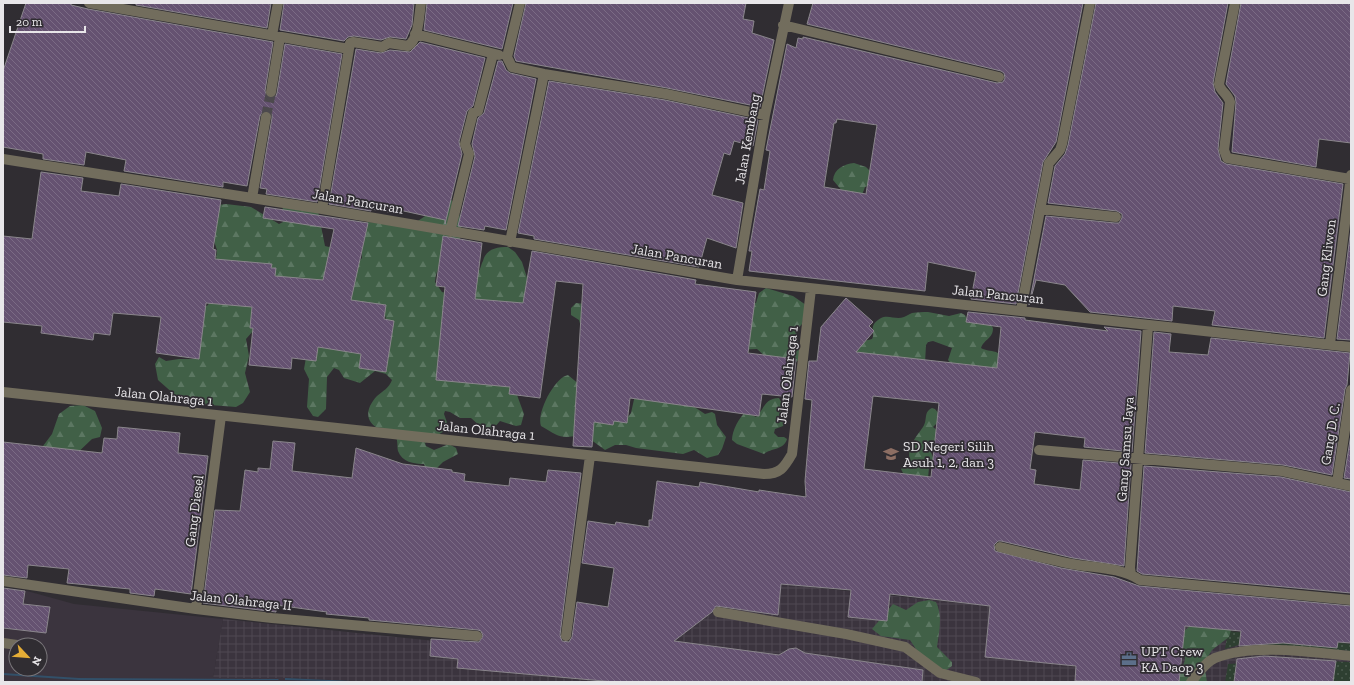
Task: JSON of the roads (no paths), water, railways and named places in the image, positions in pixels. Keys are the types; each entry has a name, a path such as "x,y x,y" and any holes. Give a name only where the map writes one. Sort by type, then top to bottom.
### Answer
{"street":[{"path":"89,3 349,49"},
{"path":"271,92 278,3"},
{"path":"322,209 349,49 352,42 382,47 389,43 408,46 412,44 421,3"},
{"path":"520,3 507,57 512,67 544,74 666,94 765,115"},
{"name":"Jalan Kembang","path":"737,280 765,115 783,25 789,3"},
{"path":"1021,310 1049,163 1060,150 1062,144 1090,3"},
{"path":"1235,3 1219,84 1220,88 1229,98 1230,102 1224,150 1227,158 1351,177"},
{"path":"783,25 1000,77"},
{"path":"415,34 507,57"},
{"path":"450,232 469,154 465,144 473,113 478,111 493,54"},
{"path":"510,242 544,74"},
{"path":"252,198 266,117"},
{"name":"Jalan Pancuran","path":"3,159 322,209 737,280 1351,347"},
{"name":"Gang Kliwon","path":"1330,344 1351,177"},
{"path":"1040,209 1116,218"},
{"name":"Jalan Olahraga 1","path":"3,392 590,456 775,474 786,465 792,454 810,289"},
{"name":"Gang Samsu Jaya","path":"1132,574 1130,568 1148,326"},
{"name":"Gang D. C.","path":"1337,483 1351,390"},
{"name":"Gang Diesel","path":"196,610 221,416"},
{"path":"1039,450 1282,471 1351,486"},
{"path":"566,636 590,456"},
{"path":"1000,547 1073,564 1132,574 1140,580 1351,600"},
{"name":"Jalan Olahraga II","path":"3,581 196,610 477,636"},
{"path":"718,612 846,634 905,647 940,673 976,682"},
{"path":"1191,682 1214,659 1226,655 1257,651 1288,650 1351,656"}],"water":[{"path":"33,677 279,679 278,680 79,680"},
{"path":"285,678 372,682 285,680"}],"tunnel":[{"path":"266,117 271,92"}],"place":[{"name":"SD Negeri Silih Asuh 1, 2, dan 3","path":"891,454"},
{"name":"UPT Crew KA Daop 3","path":"1129,659"}]}
